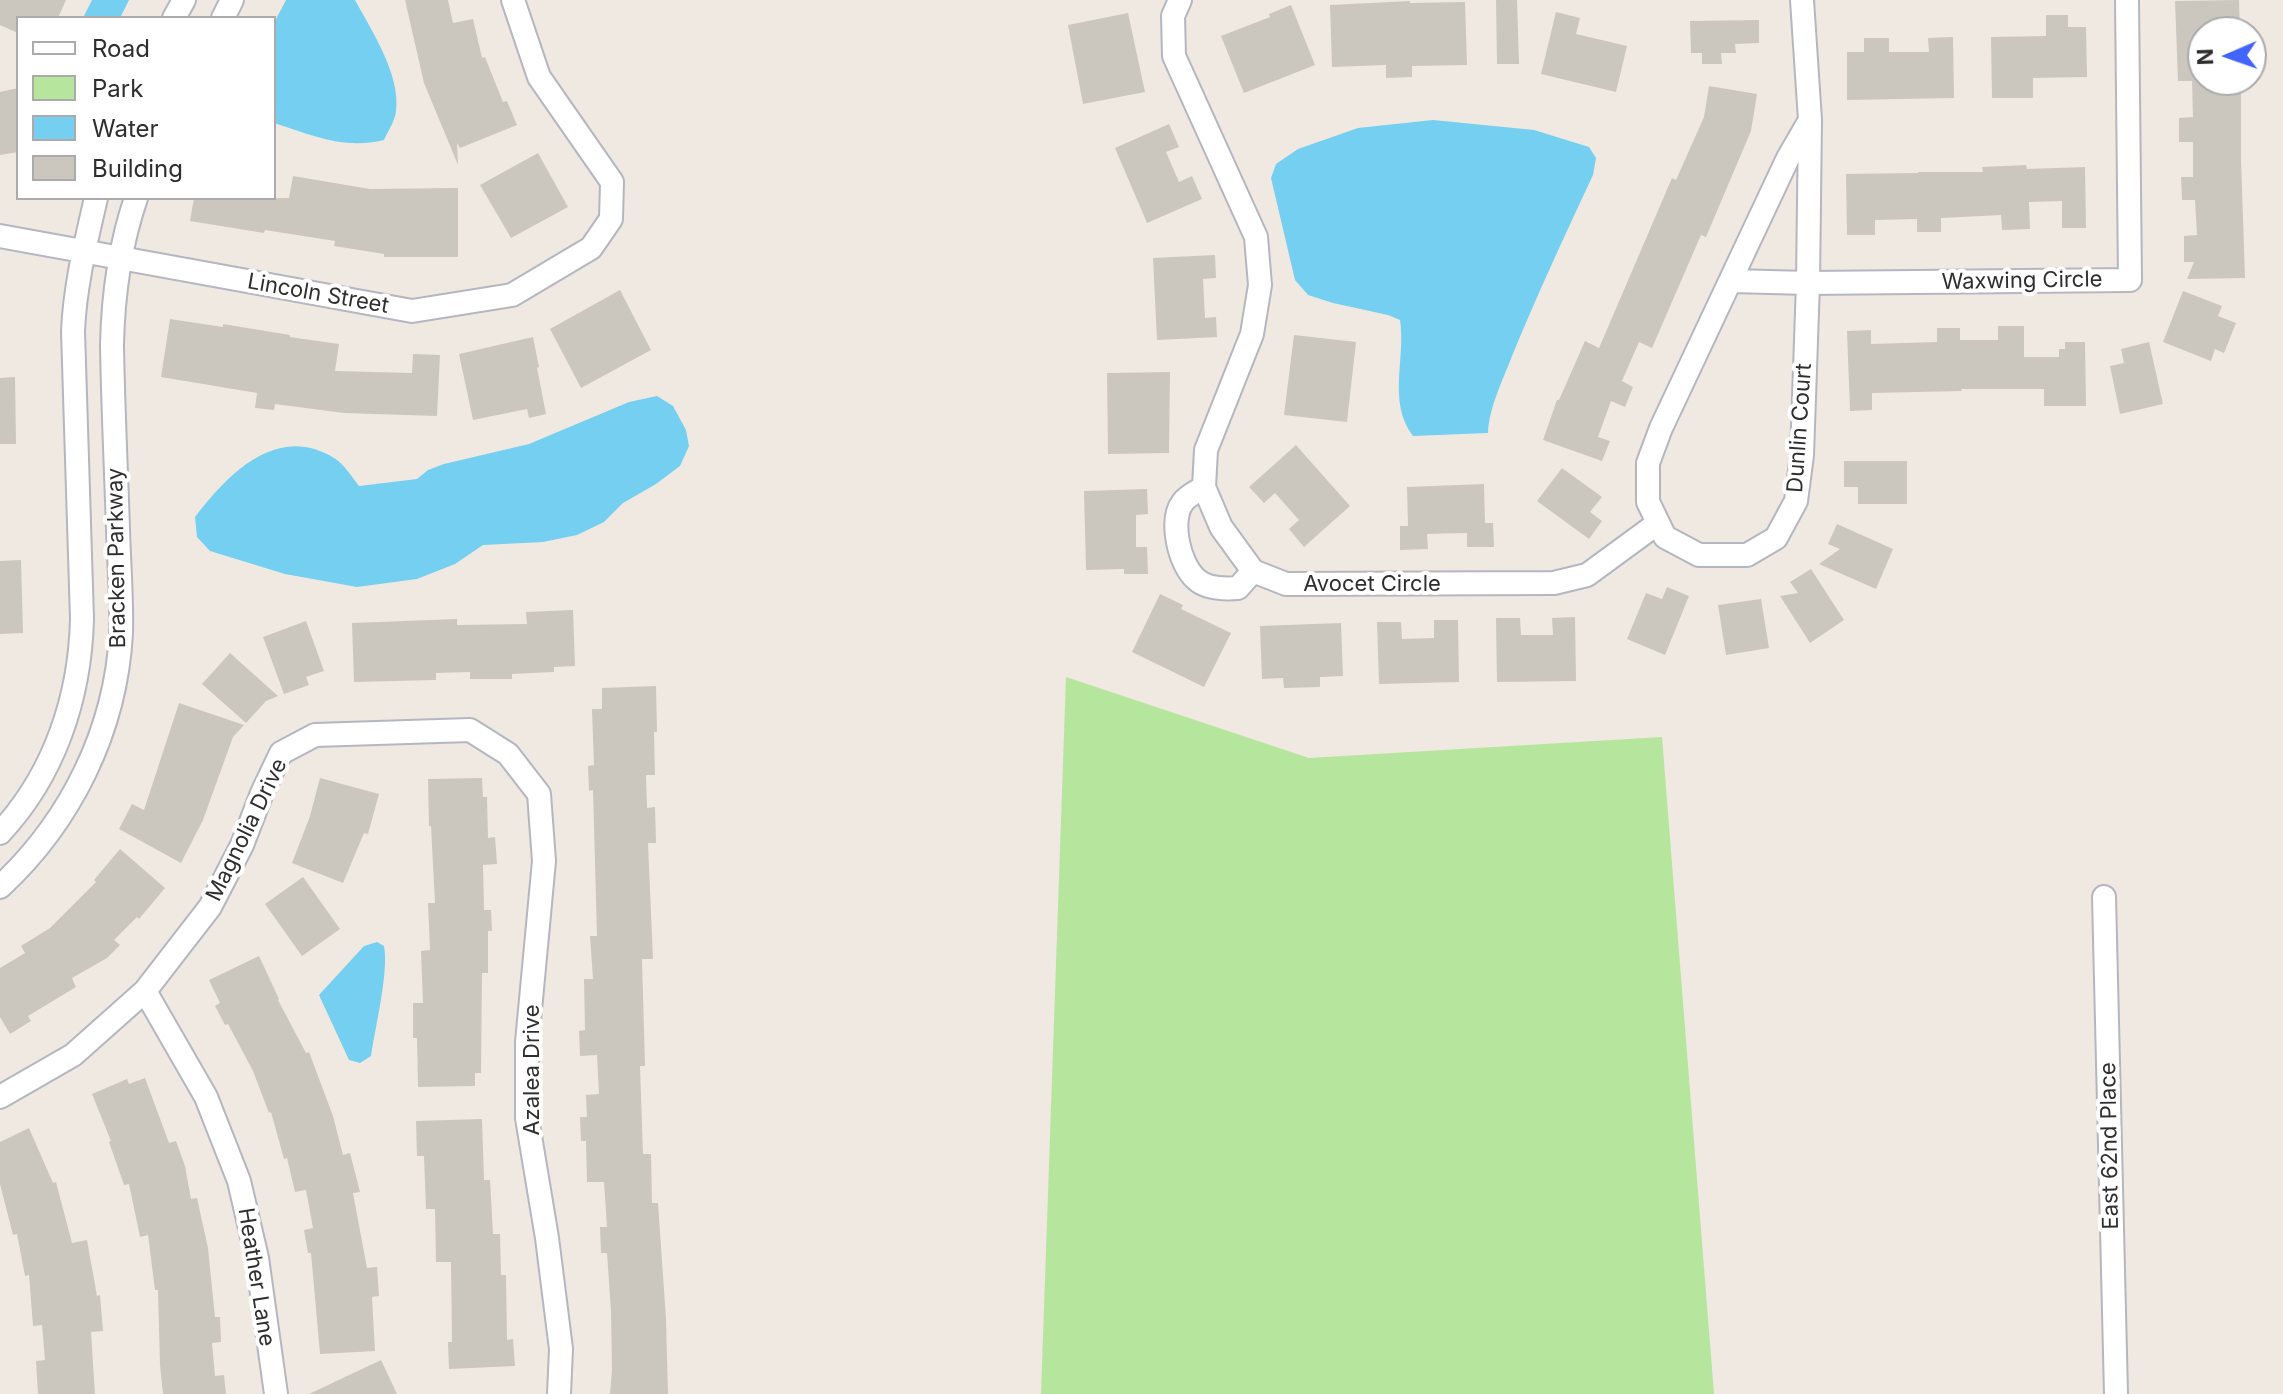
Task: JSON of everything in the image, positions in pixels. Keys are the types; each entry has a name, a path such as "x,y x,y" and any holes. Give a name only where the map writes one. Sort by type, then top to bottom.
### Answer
{"street":[{"name":"Lincoln Street","path":"0,236 412,311 512,295 591,248 611,219 612,182 539,77 513,0"},
{"path":"1180,0 1173,16 1174,56 1256,237 1260,285 1252,334 1206,450 1204,487 1221,527 1253,571 1238,588 1219,589 1196,580 1179,552 1176,526 1182,502 1204,487"},
{"name":"Dunlin Court","path":"1658,523 1665,537 1699,555 1747,555 1776,538 1796,501 1802,455 1810,120 1802,0"},
{"name":"Waxwing Circle","path":"1731,281 2130,280 2127,0"},
{"path":"1658,523 1648,502 1648,463 1661,428 1788,158 1810,120"},
{"name":"Bracken Parkway","path":"0,833 28,798 49,761 71,703 80,660 82,619 73,331 83,252 96,200"},
{"name":"Bracken Parkway","path":"0,887 35,852 67,806 101,735 114,685 121,632 113,308 120,259 135,200"},
{"name":"Avocet Circle","path":"1253,571 1286,584 1554,583 1587,575 1658,523"},
{"name":"Magnolia Drive","path":"0,1097 73,1055 145,991 210,907 242,845 281,753 315,735 470,730 508,754 539,794"},
{"name":"Azalea Drive","path":"539,794 544,861 527,1042 527,1118 561,1349 559,1394"},
{"name":"East 62nd Place","path":"2104,897 2116,1394"},
{"name":"Heather Lane","path":"145,991 206,1097 239,1181 257,1258 276,1394"}],"green space":[{"path":"1066,677 1309,758 1662,737 1714,1394 1041,1394"}],"water":[{"path":"92,0 129,0 121,16 84,16"},
{"path":"286,0 355,0 384,54 394,83 395,115 384,140 341,142 276,124 276,19"},
{"path":"1433,120 1534,130 1589,147 1596,158 1593,175 1501,384 1488,433 1413,436 1405,423 1399,395 1400,320 1308,295 1295,280 1271,178 1276,164 1298,149 1358,128"},
{"path":"657,396 673,406 686,430 689,446 680,466 623,503 604,522 577,535 543,542 483,545 455,564 417,579 357,587 285,574 210,551 197,537 195,517 208,501 238,470 274,450 293,446 313,449 338,461 359,486 417,479 428,470 444,464 529,444 629,402"},
{"path":"377,942 384,946 383,985 371,1056 360,1063 349,1060 319,995 364,946"}],"building":[{"path":"0,0 66,0 59,16 16,16 16,32 0,25"},
{"path":"405,0 448,0 453,23 473,19 482,58 485,57 503,102 507,101 517,125 460,148 457,143 458,165 424,83"},
{"path":"1496,0 1517,0 1519,64 1497,64"},
{"path":"2239,0 2240,16 2187,16 2187,81 2178,81 2175,1"},
{"path":"1465,2 1467,65 1412,66 1412,77 1386,78 1386,65 1332,67 1330,5"},
{"path":"1291,5 1315,65 1244,93 1221,36 1270,17 1269,14"},
{"path":"1556,12 1580,18 1576,34 1627,46 1616,92 1541,74"},
{"path":"1128,13 1145,92 1083,104 1068,25"},
{"path":"2046,15 2068,15 2068,27 2086,27 2087,77 2033,78 2033,98 1992,98 1991,37 2046,36"},
{"path":"1759,20 1759,43 1735,44 1736,53 1721,53 1722,64 1702,64 1702,53 1691,53 1690,21"},
{"path":"1953,37 1954,98 1847,100 1847,52 1864,52 1864,38 1889,38 1889,52 1929,52 1928,38"},
{"path":"1709,86 1757,94 1751,131 1706,237 1701,235 1652,348 1639,342 1622,381 1633,387 1625,407 1611,401 1598,437 1610,441 1602,461 1543,440 1557,400 1585,341 1599,348 1672,178 1676,180 1704,117"},
{"path":"16,88 16,152 0,155 0,92"},
{"path":"2192,96 2241,96 2245,278 2187,279 2194,262 2184,262 2184,236 2197,235 2195,200 2182,200 2181,177 2193,177 2193,142 2179,142 2179,118 2193,117"},
{"path":"1169,124 1179,147 1166,152 1179,182 1192,176 1202,199 1147,223 1115,148"},
{"path":"538,153 568,207 511,238 480,185"},
{"path":"2026,165 2027,169 2085,167 2086,228 2062,228 2062,201 2029,202 2030,229 2002,230 2001,215 1941,218 1941,232 1917,232 1917,219 1875,220 1875,235 1847,235 1846,174 1983,172 1982,167"},
{"path":"293,176 370,189 458,188 458,257 384,257 384,254 334,246 335,241 190,221 194,200 289,198"},
{"path":"1215,255 1216,278 1203,279 1205,318 1216,317 1217,337 1157,340 1153,258"},
{"path":"620,290 651,350 581,388 550,329"},
{"path":"2183,291 2222,306 2218,316 2236,323 2224,353 2215,349 2211,361 2163,342"},
{"path":"170,319 223,327 223,324 339,344 335,371 412,373 413,354 440,355 437,416 344,413 275,404 274,410 255,408 257,393 161,377"},
{"path":"1998,326 2024,326 2024,357 2059,357 2059,349 2065,349 2065,342 2085,342 2086,406 2044,406 2044,389 1961,389 1872,393 1872,410 1850,411 1847,331 1871,330 1871,344 1937,342 1937,328 1960,328 1960,340 1998,340"},
{"path":"1294,335 1356,342 1347,422 1284,415"},
{"path":"533,337 546,414 529,418 527,409 473,420 459,354"},
{"path":"2149,342 2163,404 2120,414 2110,366 2124,363 2121,349"},
{"path":"1170,372 1169,453 1108,454 1107,373"},
{"path":"15,377 16,444 0,444 0,378"},
{"path":"1296,445 1350,506 1304,547 1289,529 1299,520 1275,493 1264,503 1249,487"},
{"path":"1844,461 1907,461 1907,504 1858,504 1858,487 1844,487"},
{"path":"1562,468 1602,497 1590,512 1602,521 1589,539 1537,501"},
{"path":"1484,484 1485,523 1493,523 1494,547 1467,547 1467,533 1427,534 1428,549 1400,550 1400,526 1408,526 1407,487"},
{"path":"1147,489 1148,514 1136,515 1136,547 1147,547 1148,574 1124,574 1124,569 1086,570 1084,491"},
{"path":"1837,524 1893,549 1876,589 1819,564 1840,549 1828,544"},
{"path":"21,560 23,633 0,634 0,561"},
{"path":"1811,569 1844,620 1810,643 1780,596 1798,593 1790,582"},
{"path":"1667,587 1689,596 1665,655 1627,639 1646,593 1662,599"},
{"path":"1160,594 1183,605 1181,609 1231,633 1204,687 1132,652"},
{"path":"1761,599 1769,648 1726,655 1718,605"},
{"path":"573,610 575,666 554,667 554,672 512,674 512,679 470,679 470,672 436,673 436,680 354,682 352,623 457,619 457,625 527,624 526,612"},
{"path":"1575,617 1576,681 1497,682 1496,618 1520,618 1521,635 1553,635 1552,618"},
{"path":"1434,620 1458,620 1459,682 1379,684 1377,622 1401,622 1402,639 1434,638"},
{"path":"306,621 324,671 306,677 309,685 284,694 263,637"},
{"path":"1341,623 1343,676 1320,677 1320,687 1284,688 1283,678 1262,679 1260,626"},
{"path":"230,653 278,696 266,701 246,723 202,684"},
{"path":"656,686 655,775 646,775 647,808 655,807 656,843 648,843 653,959 642,959 645,1066 640,1066 643,1154 651,1154 652,1203 658,1203 668,1394 610,1394 611,1311 607,1253 601,1253 600,1227 607,1227 604,1182 587,1182 586,1141 581,1141 580,1117 587,1117 586,1095 599,1094 597,1055 580,1056 579,1031 585,1030 584,979 593,979 590,936 597,936 593,790 589,791 588,766 594,765 592,709 602,709 602,688"},
{"path":"179,703 244,725 233,737 203,820 181,863 119,829 132,804 144,810"},
{"path":"320,778 379,794 368,834 364,833 343,883 292,863"},
{"path":"482,778 483,797 487,797 488,838 495,837 497,864 483,865 484,910 491,910 492,931 488,931 488,973 482,973 481,1073 475,1073 475,1086 418,1087 413,1003 423,1003 421,951 430,950 428,903 435,903 428,779"},
{"path":"120,849 165,888 139,919 137,917 114,940 120,945 107,958 72,978 76,987 28,1016 31,1021 10,1034 0,1017 0,968 25,953 21,946 50,928 96,882 94,880"},
{"path":"303,877 340,929 302,956 265,904"},
{"path":"259,956 278,1000 306,1053 309,1052 333,1116 343,1155 350,1153 360,1192 353,1193 367,1268 377,1267 379,1296 372,1297 375,1351 320,1354 311,1253 308,1253 304,1230 313,1228 306,1190 295,1192 271,1112 253,1071 215,1006 220,1003 209,980"},
{"path":"145,1078 169,1143 176,1141 185,1166 191,1199 197,1198 208,1248 215,1317 220,1317 221,1342 212,1343 215,1376 224,1375 226,1394 163,1394 158,1290 155,1290 148,1235 140,1237 129,1184 124,1185 92,1094 127,1079 129,1084"},
{"path":"482,1119 484,1180 490,1180 493,1234 500,1234 501,1275 506,1275 507,1340 513,1339 515,1366 449,1369 448,1342 452,1342 451,1262 436,1262 435,1209 426,1209 424,1156 417,1156 416,1121"},
{"path":"29,1128 53,1183 56,1182 72,1243 87,1240 97,1296 100,1295 103,1331 91,1332 95,1394 38,1394 36,1361 45,1360 42,1325 33,1326 29,1275 25,1276 17,1234 13,1235 0,1184 0,1142"},
{"path":"381,1360 397,1394 309,1394"}]}
